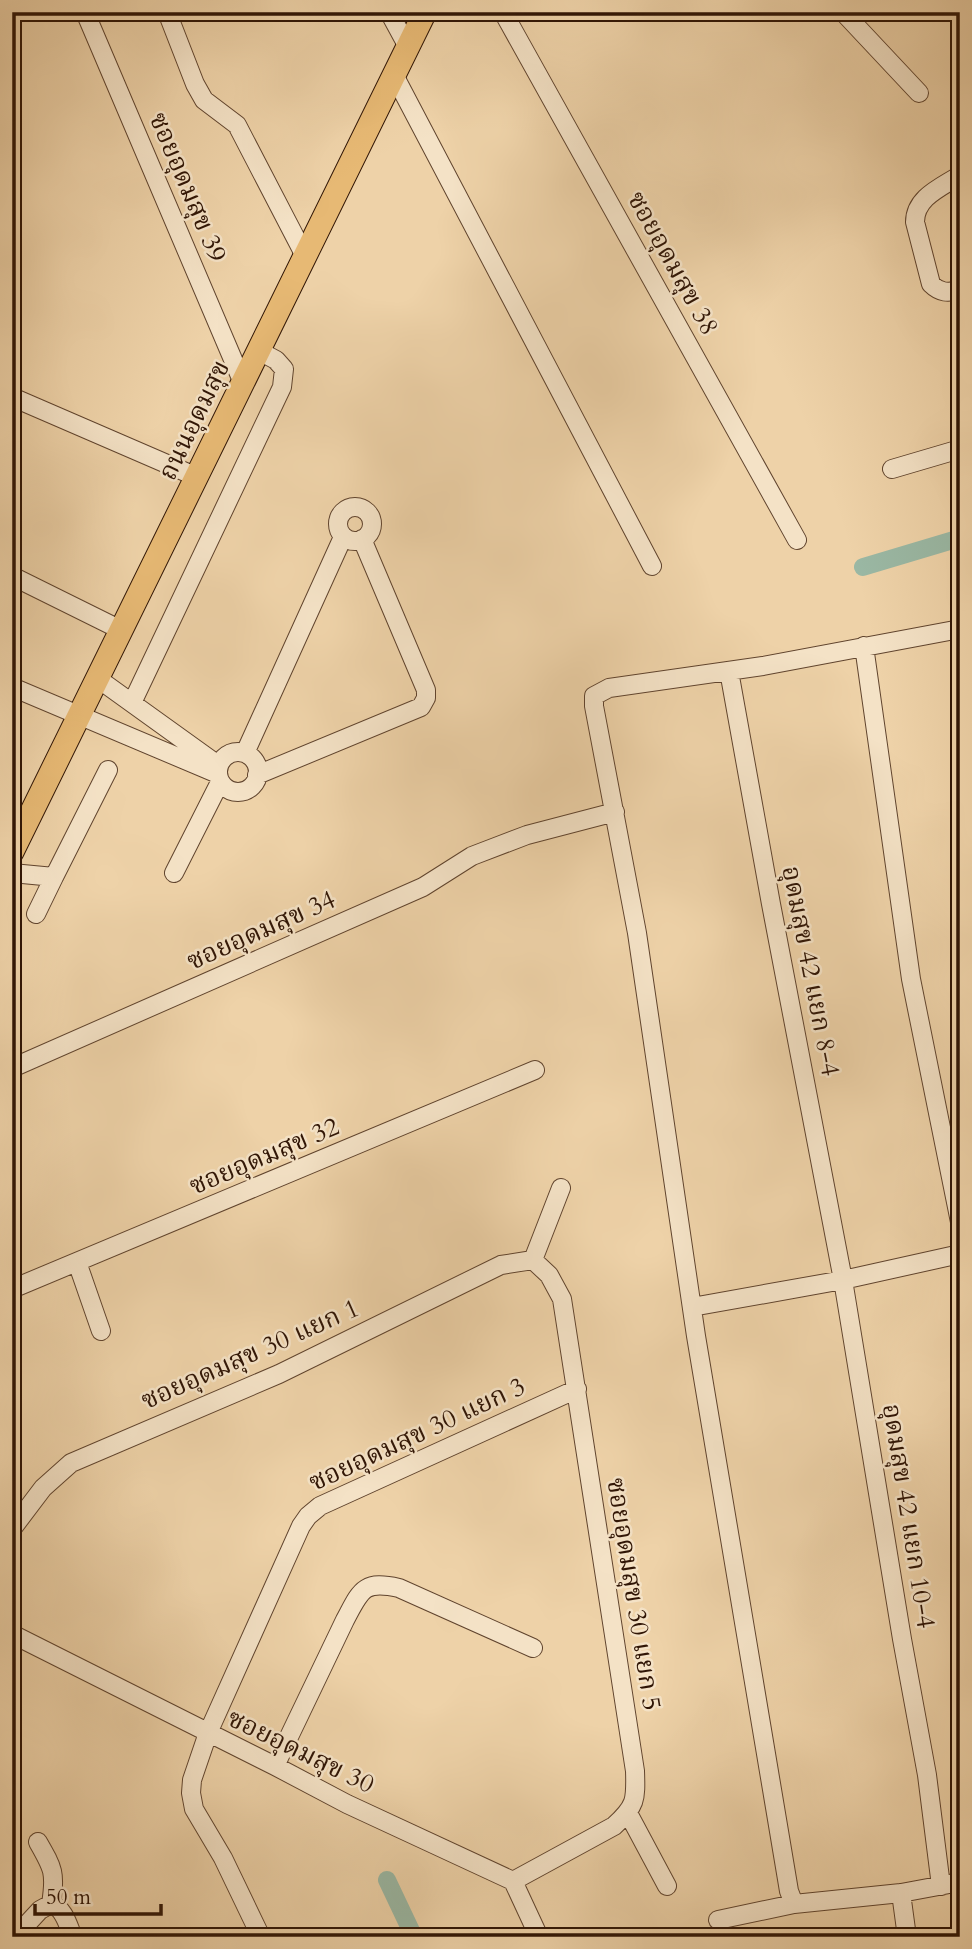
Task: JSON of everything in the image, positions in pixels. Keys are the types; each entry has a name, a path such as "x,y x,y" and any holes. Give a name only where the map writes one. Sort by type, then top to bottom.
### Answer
{"main road":[{"name":"ถนนอุดมสุข","path":"12,852 425,12"}],"street":[{"name":"ซอยอุดมสุข 39","path":"85,12 243,383"},
{"path":"167,12 204,100 237,125 305,256"},
{"path":"389,12 408,47"},
{"name":"ซอยอุดมสุข 38","path":"503,12 797,540"},
{"path":"843,12 919,93"},
{"path":"394,75 652,566"},
{"path":"960,175 920,203 915,213 915,222 930,284 944,293 960,290"},
{"path":"132,703 282,387 284,369 276,360 259,351"},
{"path":"15,403 197,477"},
{"path":"892,468 960,449"},
{"path":"361,507 367,510 372,523 371,530 362,540 349,540 339,531 338,518 347,508 361,507"},
{"path":"245,753 343,537"},
{"path":"257,775 421,707 426,698 426,690 362,540"},
{"path":"12,576 121,630"},
{"path":"794,1905 786,1880 692,1307 637,933 594,696 609,688 729,671 960,629"},
{"path":"863,646 911,979 960,1222"},
{"name":"อุดมสุข 42 แยก 8-4","path":"729,671 843,1280"},
{"path":"97,678 219,774 225,787 238,792 251,787 257,775 255,762 245,753 232,752 226,755 219,774 174,873"},
{"path":"12,687 219,774"},
{"path":"36,914 108,770"},
{"name":"ซอยอุดมสุข 34","path":"12,1068 412,892 471,856 527,835 615,812"},
{"path":"12,873 54,877"},
{"name":"ซอยอุดมสุข 32","path":"12,1289 20,1288 535,1070"},
{"path":"533,1260 561,1188"},
{"path":"692,1307 843,1280 960,1254"},
{"name":"ซอยอุดมสุข 30 แยก 5","path":"533,1260 549,1275 562,1299 635,1771 636,1796 628,1813"},
{"name":"ซอยอุดมสุข 30 แยก 1","path":"12,1529 43,1488 71,1463 279,1374 501,1265 533,1260"},
{"path":"77,1262 102,1331"},
{"name":"อุดมสุข 42 แยก 10-4","path":"843,1280 927,1775 941,1886"},
{"name":"ซอยอุดมสุข 30 แยก 3","path":"261,1937 223,1858 194,1809 192,1780 208,1733 301,1526 320,1506 577,1389"},
{"path":"275,1766 357,1597 366,1587 379,1583 399,1588 533,1648"},
{"name":"ซอยอุดมสุข 30","path":"12,1634 347,1804 513,1881"},
{"path":"539,1937 513,1881 607,1830 628,1813 667,1886"},
{"path":"38,1842 52,1866 55,1882 46,1907"},
{"path":"718,1920 794,1905 901,1893 960,1882"},
{"path":"901,1893 907,1937"},
{"path":"17,1928 46,1907 57,1906 73,1937"}],"waterway":[{"path":"863,567 960,538"},
{"path":"387,1880 414,1937"}]}
